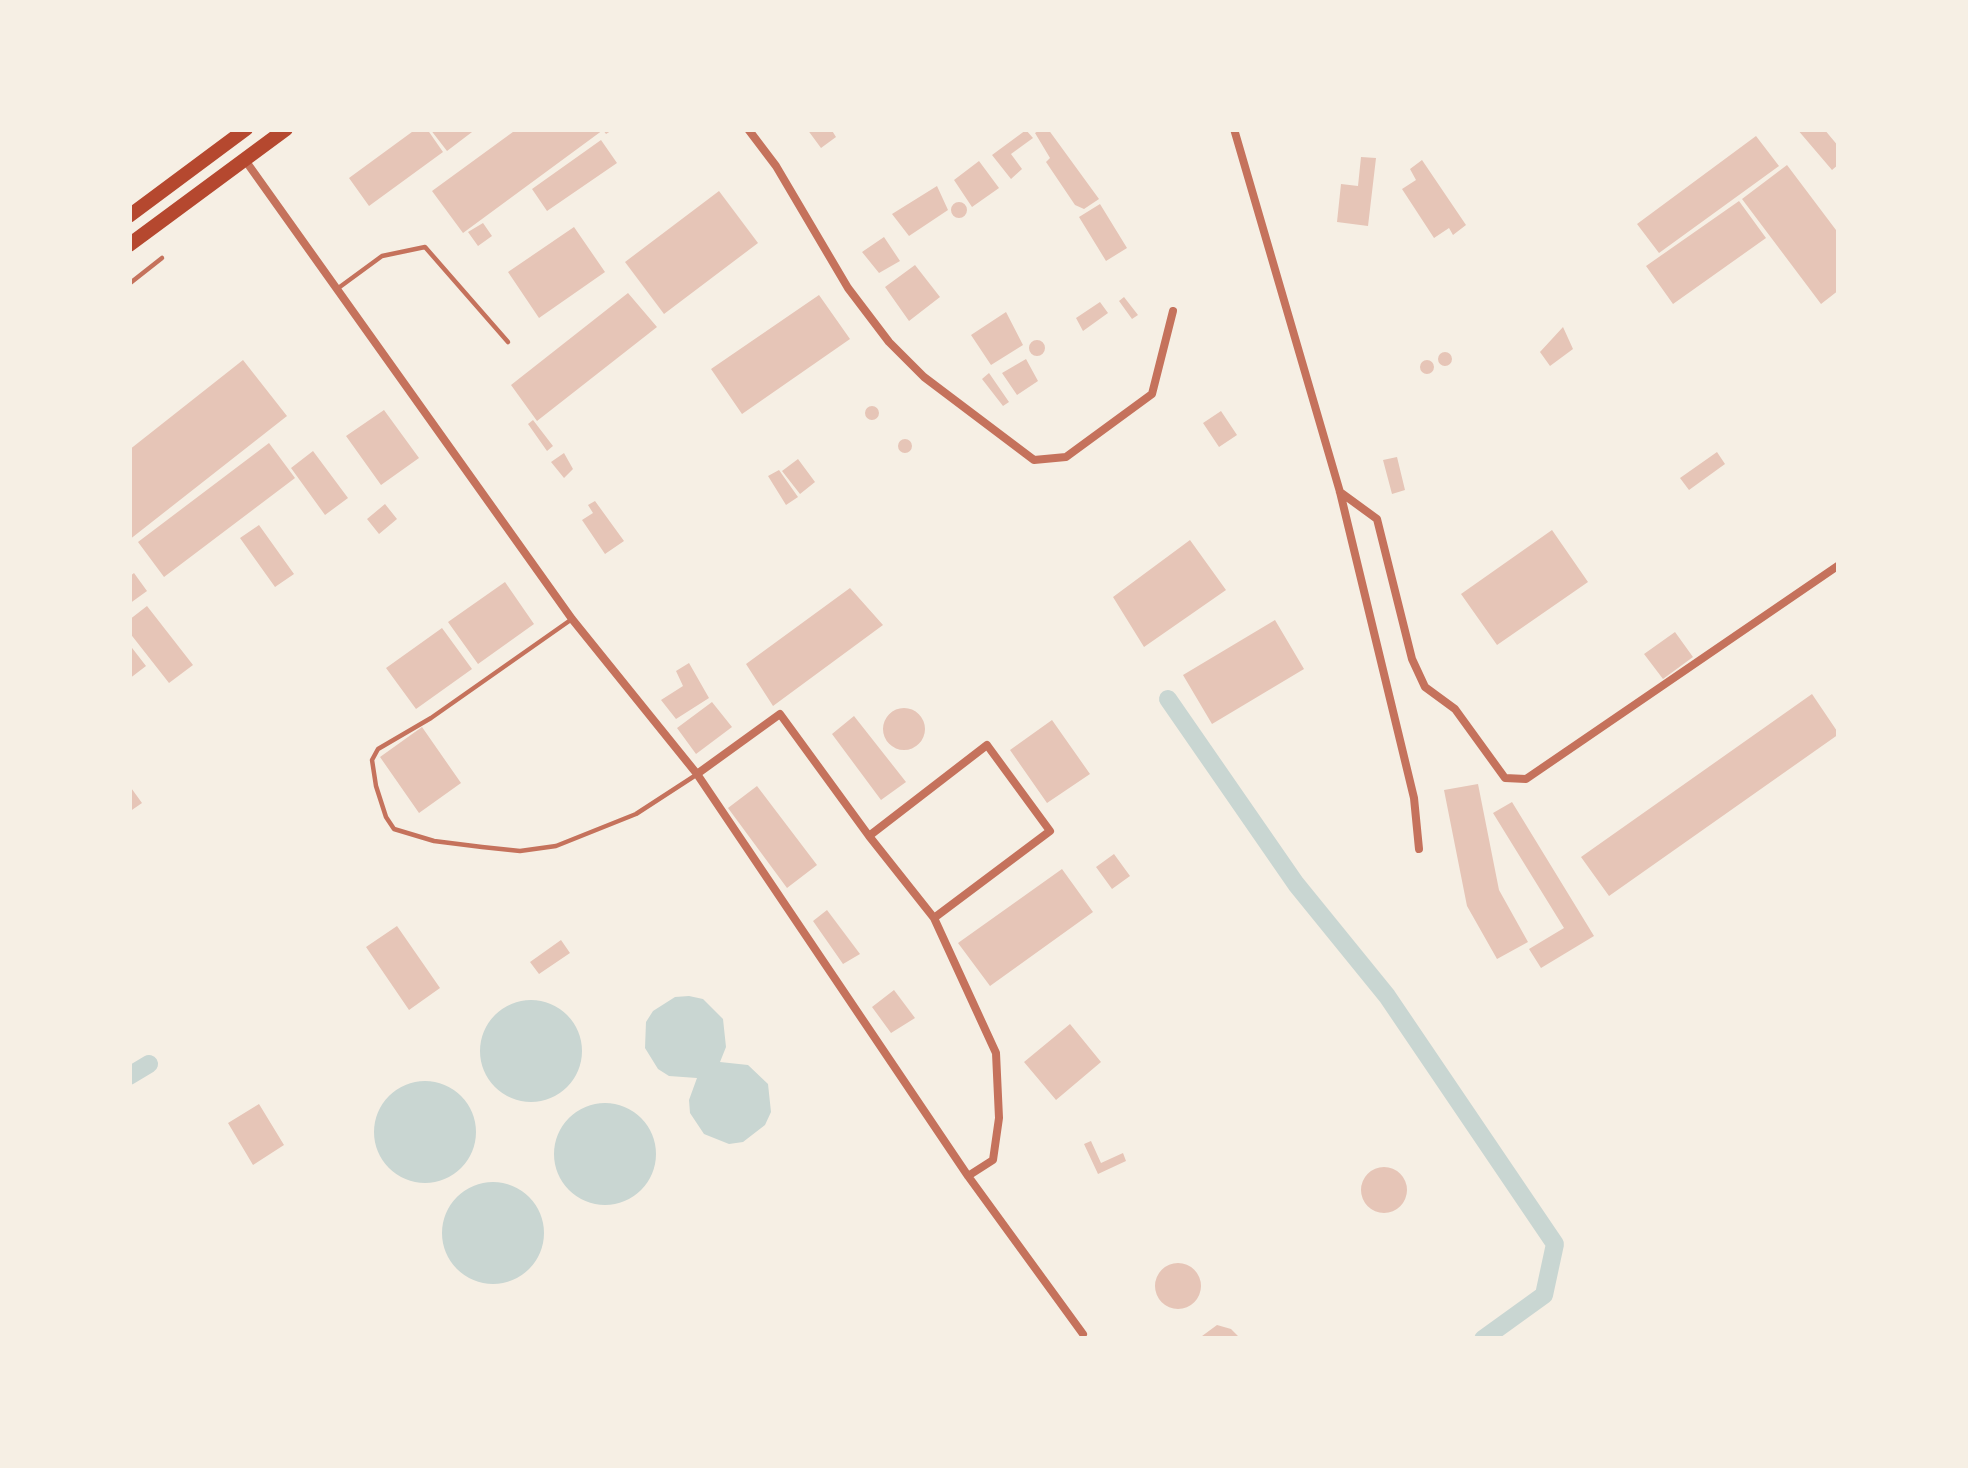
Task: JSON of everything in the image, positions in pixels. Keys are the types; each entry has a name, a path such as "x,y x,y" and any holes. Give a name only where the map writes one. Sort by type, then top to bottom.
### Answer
{"highway":[{"path":"129,216 246,129"},
{"path":"129,245 286,129"}],"street":[{"path":"748,129 776,166 848,287 889,342 924,377 1034,460 1066,457 1152,394 1173,311"},
{"path":"1234,129 1340,492 1414,798 1419,849"},
{"path":"244,159 572,619 697,774 968,1175 1083,1334"},
{"path":"1340,492 1377,519 1412,659 1425,687 1455,709 1505,778 1526,779 1839,565"},
{"path":"697,774 780,714 934,918 996,1053 999,1118 993,1160 968,1175"},
{"path":"869,836 987,745 1050,831 934,918"}],"lane":[{"path":"337,289 382,256 425,247 508,342"},
{"path":"129,284 162,258"},
{"path":"572,619 431,718 378,748 371,760 376,786 394,829 482,848 520,851 556,846 636,814 697,774"}],"shaded area":[{"path":"675,997 703,999 723,1019 726,1047 720,1062 748,1065 768,1084 771,1112 765,1125 743,1142 729,1144 704,1134 690,1113 697,1078 669,1076 658,1069 645,1048 646,1022 653,1011"},
{"path":"531,1000 551,1003 574,1022 582,1051 579,1071 560,1094 531,1102 511,1099 488,1080 480,1051 483,1031 502,1008"},
{"path":"425,1081 445,1084 468,1103 476,1132 473,1152 454,1175 425,1183 405,1180 382,1161 374,1132 377,1112 396,1089"},
{"path":"605,1103 625,1106 648,1125 656,1154 653,1174 634,1197 605,1205 585,1202 562,1183 554,1154 557,1134 576,1111"},
{"path":"493,1182 513,1185 536,1204 544,1233 541,1253 522,1276 493,1284 473,1281 450,1262 442,1233 445,1213 464,1190"}],"building":[{"path":"416,129 427,129 443,152 369,206 349,178"},
{"path":"430,129 476,129 447,151"},
{"path":"517,129 614,129 606,134 603,130 463,233 432,191"},
{"path":"807,129 831,129 836,137 821,148"},
{"path":"1048,129 1099,199 1084,209 1075,205 1046,162 1050,158 1035,133"},
{"path":"1797,129 1824,129 1839,147 1839,164 1832,170"},
{"path":"1026,130 1033,138 1011,154 1022,169 1011,179 992,155"},
{"path":"1756,136 1779,166 1659,253 1637,224"},
{"path":"601,140 617,163 547,211 532,189"},
{"path":"1361,157 1376,158 1368,226 1337,222 1341,184 1358,186"},
{"path":"1422,160 1466,225 1453,235 1449,228 1434,238 1402,189 1416,180 1410,169"},
{"path":"979,161 999,188 972,207 954,180"},
{"path":"1787,165 1839,234 1839,290 1821,304 1742,199"},
{"path":"937,186 948,210 909,236 892,214"},
{"path":"719,191 758,243 664,314 625,262"},
{"path":"1739,201 1766,238 1673,304 1646,266"},
{"path":"959,202 967,210 959,218 951,210"},
{"path":"1100,204 1127,248 1106,261 1079,217"},
{"path":"483,223 492,236 478,246 468,232"},
{"path":"574,227 605,272 539,318 508,272"},
{"path":"884,237 900,261 879,273 862,252"},
{"path":"915,265 940,297 909,321 885,287"},
{"path":"628,293 657,327 537,421 511,385"},
{"path":"819,295 850,339 742,414 711,369"},
{"path":"1124,297 1138,315 1132,319 1119,301"},
{"path":"1100,302 1108,313 1083,331 1076,318"},
{"path":"1006,312 1023,345 991,365 971,335"},
{"path":"1563,327 1573,349 1550,366 1540,352"},
{"path":"1037,340 1045,348 1037,356 1029,348"},
{"path":"1445,352 1452,359 1445,366 1438,359"},
{"path":"1026,359 1038,381 1017,395 1002,373"},
{"path":"243,360 287,416 129,540 129,450"},
{"path":"1427,360 1434,367 1427,374 1420,367"},
{"path":"989,373 1009,402 1003,406 982,379"},
{"path":"872,406 879,413 872,420 865,413"},
{"path":"384,410 419,458 381,485 346,436"},
{"path":"1221,411 1237,435 1219,447 1203,423"},
{"path":"533,420 553,446 547,451 528,424"},
{"path":"905,439 912,446 905,453 898,446"},
{"path":"269,443 295,478 164,577 138,542"},
{"path":"313,451 348,498 325,515 291,468"},
{"path":"1717,452 1725,464 1689,490 1680,478"},
{"path":"564,453 573,469 564,478 551,462"},
{"path":"1397,457 1405,490 1392,494 1383,460"},
{"path":"798,459 815,482 800,494 782,471"},
{"path":"779,470 798,497 786,505 768,476"},
{"path":"595,501 624,541 605,554 582,520 593,513 588,505"},
{"path":"385,504 397,519 379,534 367,519"},
{"path":"259,525 294,574 275,587 240,538"},
{"path":"1552,530 1588,582 1497,645 1461,594"},
{"path":"1190,540 1226,590 1144,647 1113,597"},
{"path":"134,573 147,591 129,604 129,577"},
{"path":"505,582 534,624 478,664 448,622"},
{"path":"850,588 883,625 773,706 746,664"},
{"path":"147,606 193,665 169,683 129,632 129,620"},
{"path":"1275,620 1304,669 1212,724 1183,675"},
{"path":"442,628 472,669 416,709 386,668"},
{"path":"1675,632 1693,657 1663,679 1644,654"},
{"path":"129,644 146,666 129,679"},
{"path":"689,663 709,698 676,719 661,700 683,686 676,671"},
{"path":"1812,694 1839,734 1609,896 1581,857"},
{"path":"712,702 732,727 696,754 677,728"},
{"path":"904,708 919,714 925,729 919,744 904,750 889,744 883,729 889,714"},
{"path":"854,716 906,782 881,800 832,734"},
{"path":"1052,720 1090,774 1047,803 1010,750"},
{"path":"422,727 461,783 419,813 380,757"},
{"path":"1478,784 1499,890 1528,942 1497,959 1467,906 1444,790"},
{"path":"129,785 142,803 129,812"},
{"path":"757,786 817,865 787,888 728,808"},
{"path":"1512,802 1594,936 1541,968 1529,949 1564,928 1493,813"},
{"path":"1114,854 1130,876 1112,889 1096,867"},
{"path":"1062,869 1093,912 990,986 958,943"},
{"path":"827,910 860,954 843,964 813,921"},
{"path":"397,926 440,988 409,1010 366,947"},
{"path":"561,940 570,953 539,974 530,962"},
{"path":"894,990 915,1018 891,1033 872,1007"},
{"path":"1070,1024 1101,1062 1056,1100 1024,1062"},
{"path":"259,1104 284,1145 253,1165 228,1123"},
{"path":"1091,1141 1101,1163 1123,1153 1126,1161 1098,1174 1084,1144"},
{"path":"1384,1167 1400,1174 1407,1190 1400,1206 1384,1213 1368,1206 1361,1190 1368,1174"},
{"path":"1178,1263 1194,1270 1201,1286 1194,1302 1178,1309 1162,1302 1155,1286 1162,1270"},
{"path":"1217,1325 1231,1329 1241,1339 1198,1339"}],"waterway":[{"path":"1168,699 1296,884 1387,996 1555,1244 1544,1295 1483,1339"},
{"path":"129,1076 149,1064"}]}
